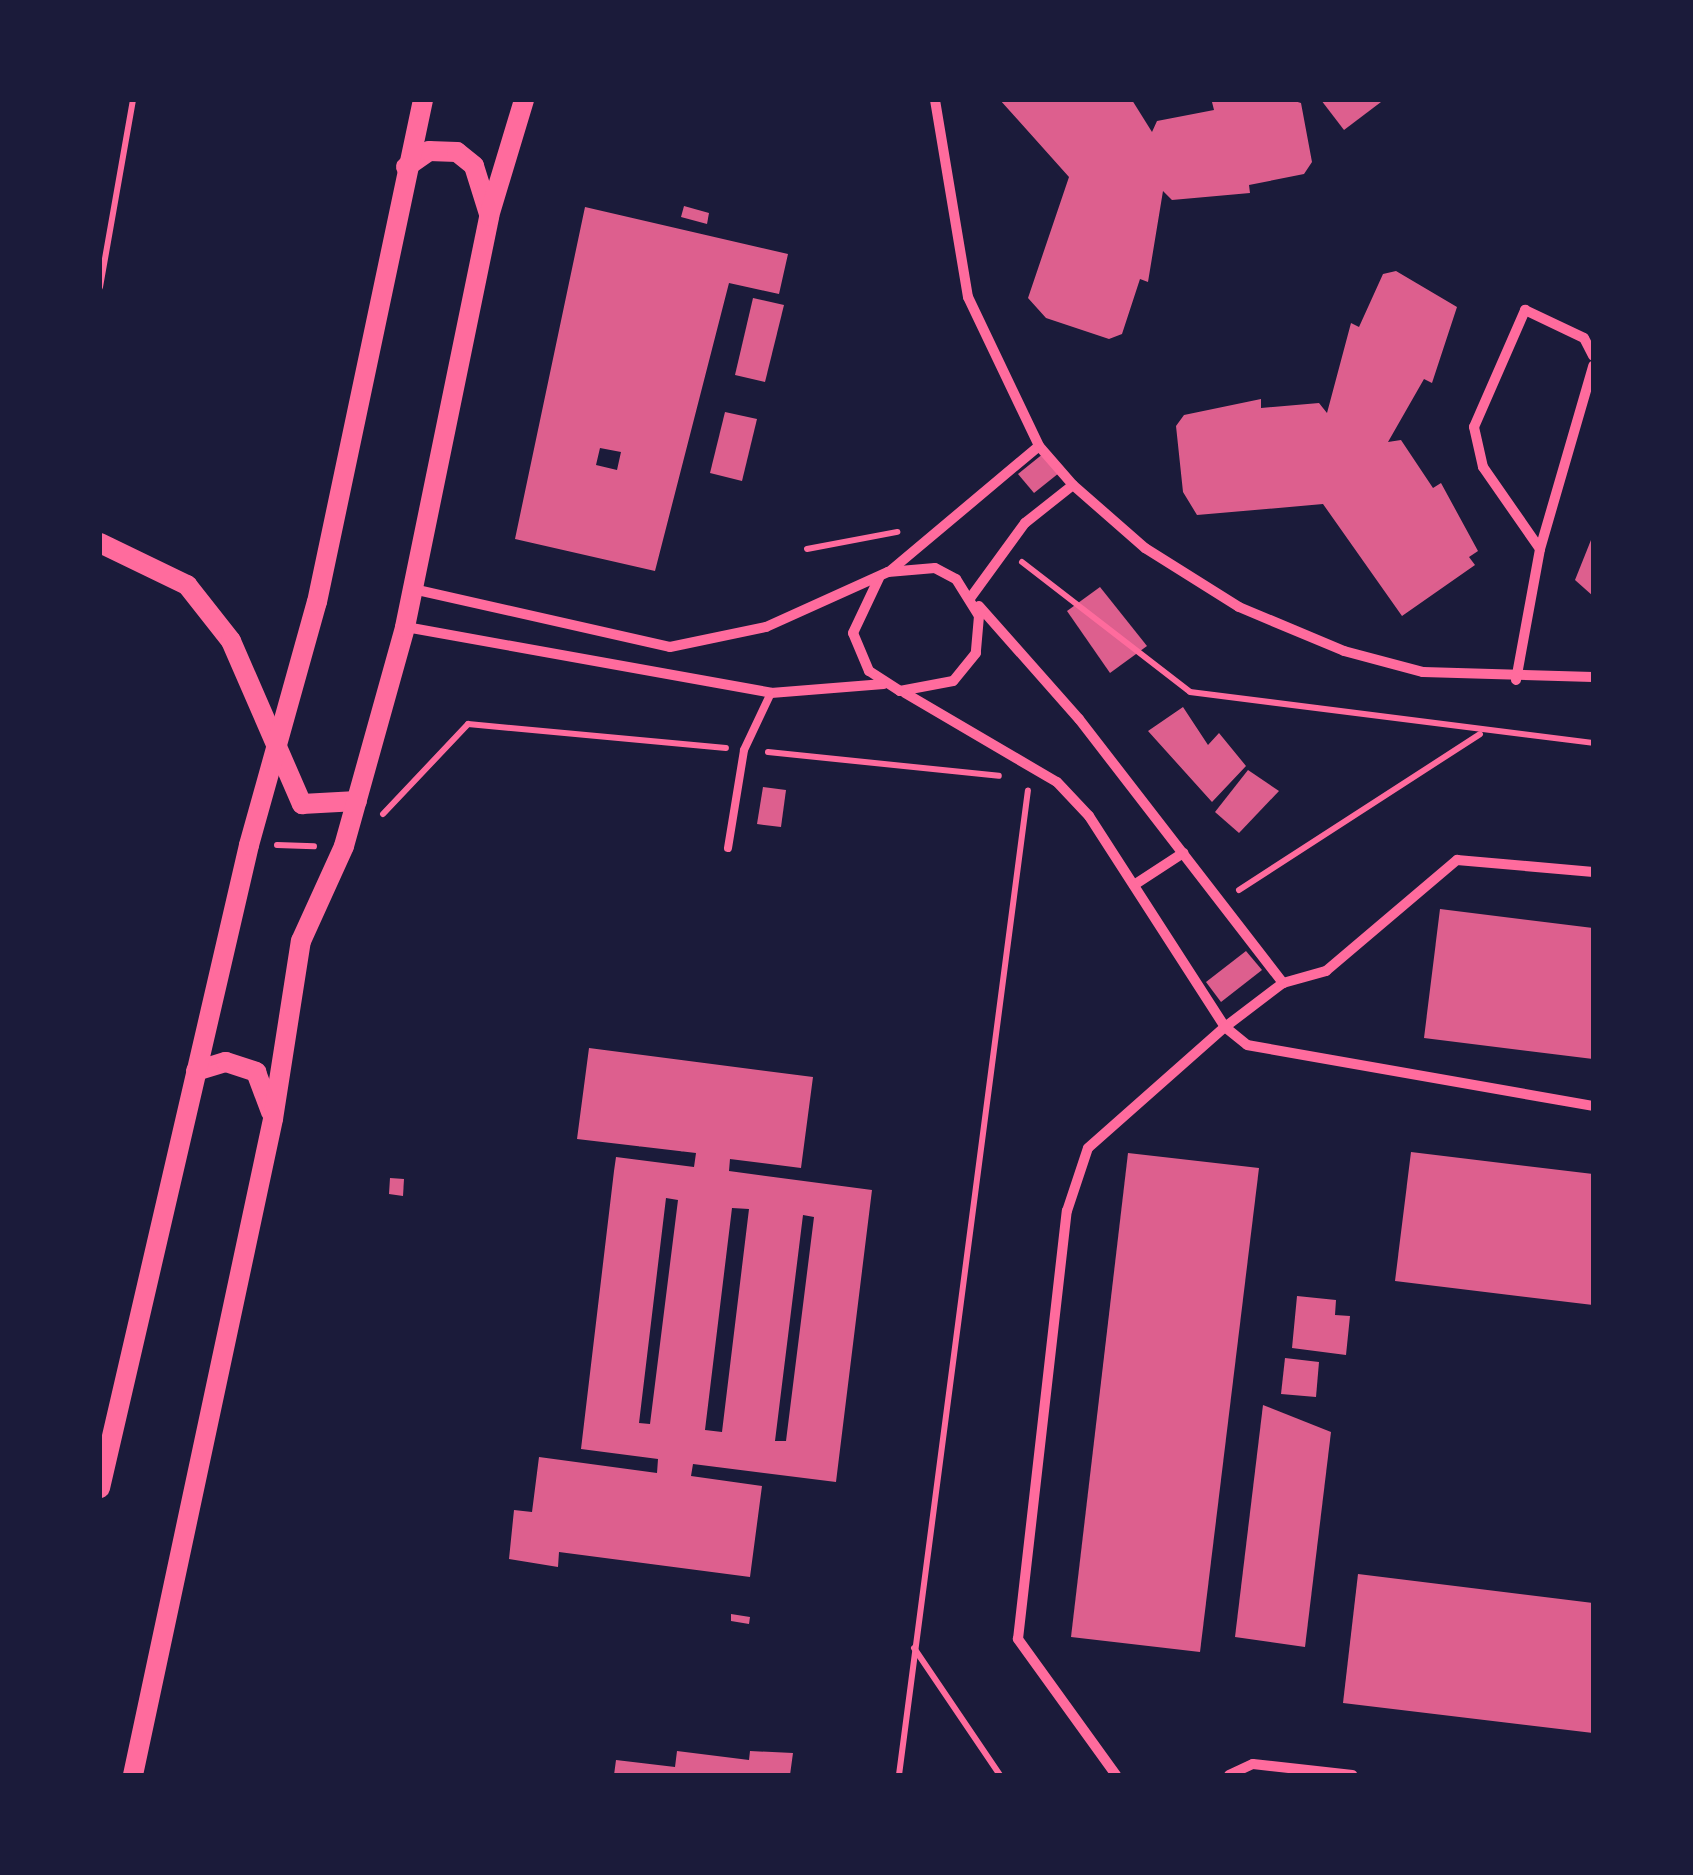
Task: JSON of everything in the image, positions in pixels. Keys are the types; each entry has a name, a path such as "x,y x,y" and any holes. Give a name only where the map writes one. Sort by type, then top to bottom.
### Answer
{"main road":[{"path":"100,1488 249,845 276,758 423,100"},
{"path":"133,1775 272,1118 301,940 344,846 404,627 489,216 524,100"},
{"path":"406,167 429,151 467,158 489,216"},
{"path":"100,544 187,585 231,641 276,758 302,804 357,801"},
{"path":"196,1070 226,1062 256,1072 272,1118"}],"street":[{"path":"936,100 968,297 1039,446 1074,486 1146,548 1239,607 1423,672 1516,680 1593,678"},
{"path":"1540,549 1483,467 1474,428 1525,310 1584,338 1593,356"},
{"path":"1516,680 1540,549 1593,366"},
{"path":"414,589 670,647 766,627 884,575 1039,446"},
{"path":"900,691 937,690 966,668 980,635 972,598 1025,523 1074,486"},
{"path":"884,575 935,568 972,598 1223,899 1283,982"},
{"path":"884,575 853,632 857,653 884,684 1032,766 1090,816 1225,1027 1274,1054 1593,1106"},
{"path":"404,627 771,692 884,684"},
{"path":"1134,885 1183,853"},
{"path":"1116,1775 1018,1640 1068,1211 1088,1148 1225,1027 1283,982 1326,971 1458,860 1593,872"},
{"path":"1229,1775 1253,1764 1352,1775"}],"lane":[{"path":"728,848 744,750 771,692"}],"path":[{"path":"100,287 133,100"},
{"path":"808,550 950,521"},
{"path":"1006,550 1190,692 1482,734 1593,743"},
{"path":"249,845 344,846 468,724 994,778 1032,766 899,1775"},
{"path":"1223,899 1482,734"},
{"path":"913,1647 1000,1775"}],"building":[{"path":"1000,100 1132,100 1152,132 1157,121 1214,110 1212,102 1291,100 1301,103 1312,162 1304,174 1249,185 1250,193 1172,200 1163,191 1148,282 1140,279 1122,334 1109,339 1046,318 1028,298 1069,177"},
{"path":"1321,100 1379,100 1381,102 1344,130"},
{"path":"684,206 709,213 707,224 681,217"},
{"path":"585,207 788,254 779,294 729,283 655,571 515,539","holes":["600,448 621,452 617,470 596,465"]},
{"path":"1396,271 1457,307 1432,383 1424,379 1388,442 1401,440 1433,488 1441,483 1478,551 1469,557 1475,565 1402,616 1323,504 1197,515 1183,492 1176,426 1184,415 1261,399 1261,408 1319,403 1327,413 1351,323 1359,327 1383,274"},
{"path":"753,298 784,305 765,382 735,375"},
{"path":"725,412 757,419 742,481 710,473"},
{"path":"1044,453 1059,473 1034,493 1018,474"},
{"path":"1593,535 1593,596 1575,580"},
{"path":"1100,587 1147,646 1110,673 1067,611"},
{"path":"1183,707 1208,745 1219,733 1246,766 1212,802 1148,731"},
{"path":"1248,770 1279,791 1239,833 1215,812"},
{"path":"763,787 786,790 781,827 757,824"},
{"path":"1440,909 1593,928 1593,1059 1424,1038"},
{"path":"1246,951 1262,970 1221,1002 1206,982"},
{"path":"589,1048 813,1077 801,1168 730,1159 729,1171 872,1190 836,1482 693,1464 691,1476 762,1486 750,1577 559,1552 558,1567 509,1559 514,1510 532,1512 539,1457 657,1473 658,1459 581,1449 614,1171 616,1157 694,1167 696,1153 577,1139","holes":["666,1198 678,1200 650,1424 639,1423","732,1208 749,1209 722,1432 705,1430","803,1215 814,1217 786,1441 775,1441"]},
{"path":"1411,1152 1593,1174 1593,1305 1395,1281"},
{"path":"1128,1153 1259,1168 1200,1652 1071,1637"},
{"path":"390,1178 404,1179 403,1196 389,1194"},
{"path":"1297,1296 1336,1300 1335,1315 1350,1316 1346,1355 1292,1348"},
{"path":"1285,1358 1319,1362 1316,1397 1281,1394"},
{"path":"1263,1405 1331,1432 1305,1647 1235,1637"},
{"path":"1358,1574 1593,1603 1593,1733 1343,1703"},
{"path":"731,1614 750,1617 749,1624 731,1621"},
{"path":"677,1751 749,1760 750,1751 793,1753 790,1775 614,1775 616,1760 675,1767"}]}
